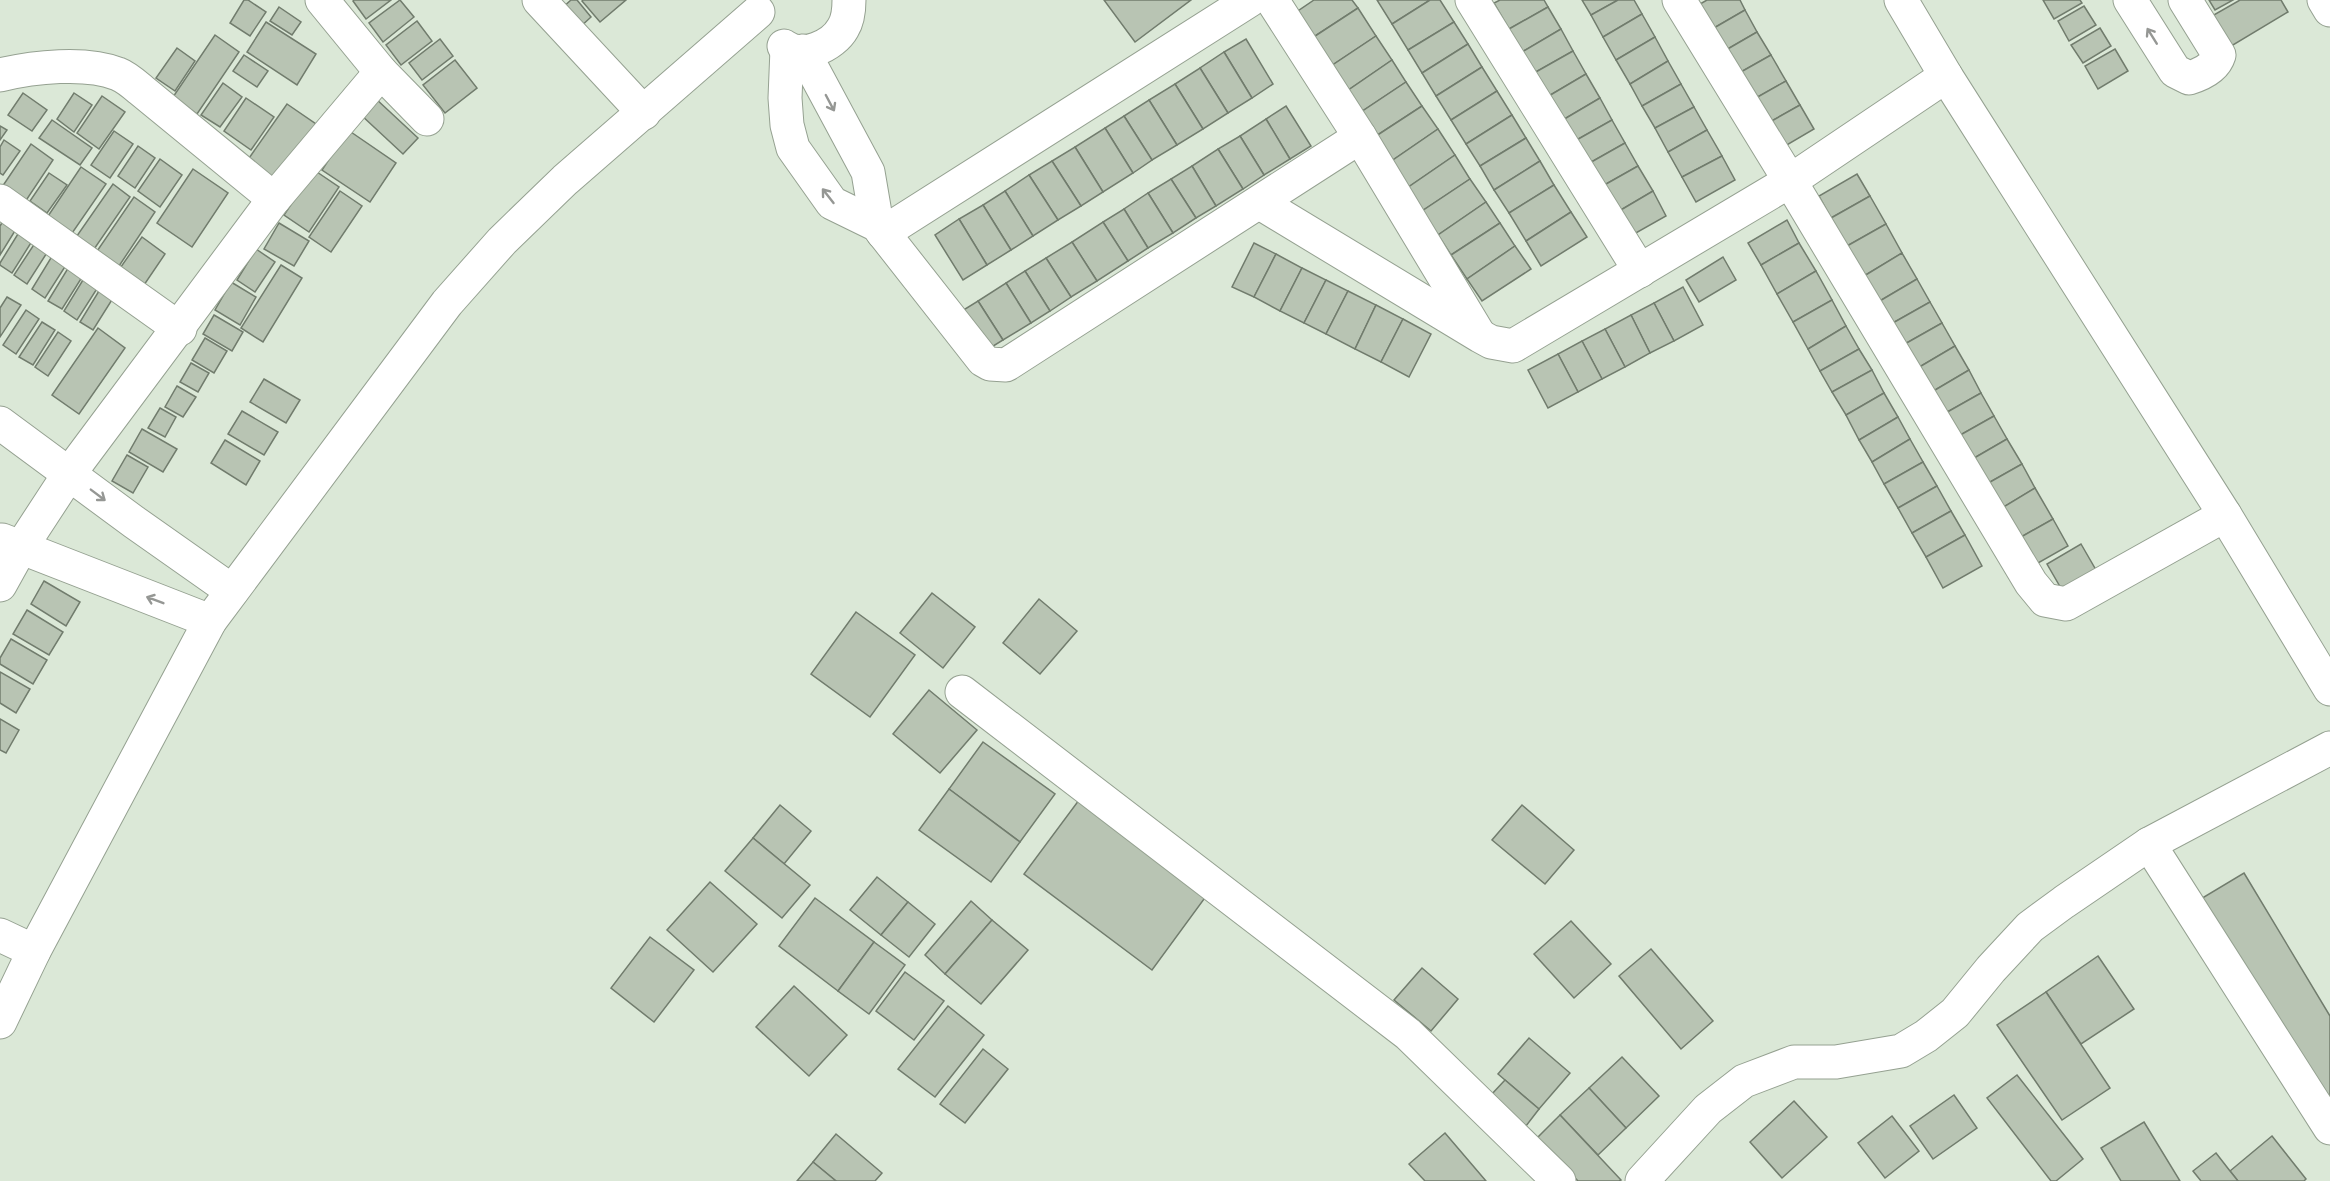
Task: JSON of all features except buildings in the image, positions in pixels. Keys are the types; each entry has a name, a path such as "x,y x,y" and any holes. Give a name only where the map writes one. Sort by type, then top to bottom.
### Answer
{"street":[{"path":"322,0 381,72 427,119"},
{"path":"539,0 644,113"},
{"path":"795,50 818,49 832,41 843,28 849,14 849,0"},
{"path":"880,229 1250,0"},
{"path":"1272,0 1360,137 1480,336"},
{"path":"1472,0 1640,271"},
{"path":"1679,0 2031,583 2044,600 2066,604 2225,515"},
{"path":"1901,0 1946,76 2225,515 2330,689"},
{"path":"2130,0 2175,71 2189,78 2209,69 2217,62 2219,55 2185,0"},
{"path":"2325,0 2330,10"},
{"path":"0,1022 34,951 210,621 232,591 447,303 501,241 565,180 644,113 758,6 763,27 795,50 868,172 880,229"},
{"path":"795,50 785,98 788,125 794,147 832,203 880,229 983,360 990,364 1006,365 1360,137"},
{"path":"0,75 27,69 94,67 119,74 274,199"},
{"path":"0,585 10,544 69,474 180,329 274,199 381,72"},
{"path":"1260,203 1480,336 1491,342 1513,345 1790,181 1946,76"},
{"path":"0,201 180,329"},
{"path":"0,423 232,591"},
{"path":"10,544 210,621"},
{"path":"962,692 1408,1034 1559,1181"},
{"path":"1642,1181 1708,1109 1744,1081 1794,1062 1836,1062 1901,1051 1926,1036 1955,1013 2030,927 2149,844 2330,748"},
{"path":"2149,844 2330,1128"},
{"path":"0,935 34,951"}]}
